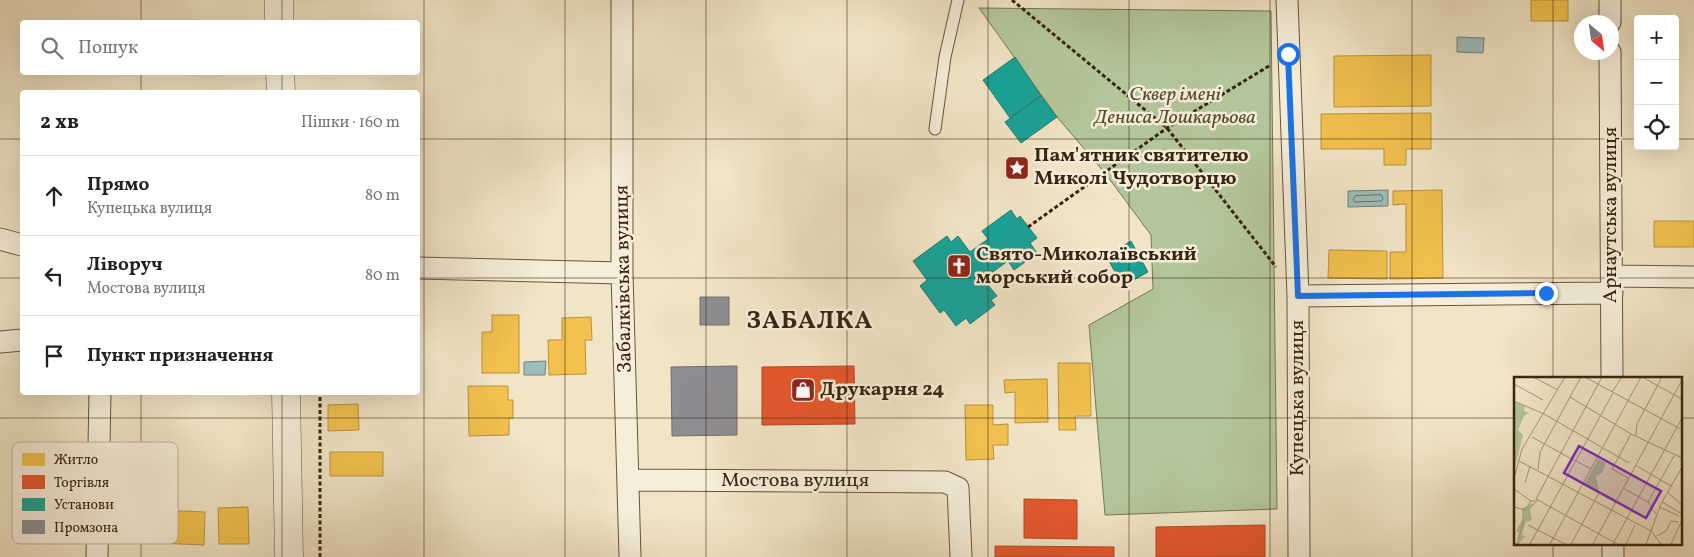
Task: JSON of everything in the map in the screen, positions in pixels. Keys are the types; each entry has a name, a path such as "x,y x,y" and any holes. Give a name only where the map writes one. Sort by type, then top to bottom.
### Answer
{"street":[{"path":"279,0 279,20"},
{"name":"Забалківська вулиця","path":"622,0 622,273 630,480 630,557"},
{"name":"Купецька вулиця","path":"1287,0 1298,296 1299,557"},
{"path":"1610,0 1610,15"},
{"name":"Арнаутська вулиця","path":"1610,60 1612,377"},
{"path":"280,75 281,90"},
{"path":"0,239 20,244"},
{"path":"420,268 622,273"},
{"path":"1298,296 1612,285 1694,277"},
{"path":"0,342 20,340"},
{"path":"99,442 100,395"},
{"path":"286,395 289,557"},
{"name":"Мостова вулиця","path":"630,480 945,482 958,488 961,557"},
{"path":"97,544 97,557"},
{"path":"1613,544 1613,557"}],"lane":[{"path":"935,129 946,57 958,0"}],"path":[{"path":"1012,0 1167,128 1298,296"},
{"path":"1028,227 1167,128 1288,54"},
{"path":"320,395 320,557"}],"green space":[{"name":"Сквер імені Дениса Лошкарьова","path":"979,8 1271,11 1277,509 1105,515 1089,325 1153,289 1151,235 1105,173 1057,117"}],"water":[{"path":"1457,37 1484,38 1483,53 1457,52"},
{"path":"1388,190 1388,206 1348,207 1348,191"},
{"path":"546,361 545,375 524,375 524,362"}],"building: Житло":[{"path":"1531,0 1568,0 1568,21 1531,21"},
{"path":"1431,55 1431,106 1334,107 1334,56"},
{"path":"1431,113 1431,149 1406,149 1406,165 1384,165 1384,149 1321,149 1321,114"},
{"path":"1442,190 1443,278 1390,279 1390,252 1406,252 1406,204 1393,205 1393,191"},
{"path":"1654,221 1694,221 1694,247 1654,247"},
{"path":"1329,250 1387,251 1387,279 1328,278"},
{"path":"492,315 519,315 519,373 482,373 482,332 492,332"},
{"path":"591,317 592,340 585,340 586,374 549,375 548,340 562,340 562,318"},
{"path":"1058,363 1090,363 1091,416 1075,416 1076,430 1059,430"},
{"path":"1047,379 1048,422 1015,423 1015,392 1005,393 1004,380"},
{"path":"468,386 508,386 508,400 513,400 513,418 509,418 509,435 469,436"},
{"path":"358,404 359,430 328,431 328,405"},
{"path":"965,405 993,405 993,425 1008,424 1008,445 993,445 994,459 966,460"},
{"path":"330,452 383,452 383,476 330,476"},
{"path":"248,507 249,544 219,544 218,508"},
{"path":"178,511 205,512 204,545 178,544"}],"building: Торгівля":[{"path":"854,366 855,424 762,425 762,367"},
{"path":"1024,499 1077,500 1077,539 1024,538"},
{"path":"1265,525 1265,557 1156,557 1156,527"},
{"path":"995,546 1114,547 1114,557 995,557"}],"building: Установи":[{"path":"1015,57 1041,96 1010,118 983,80"},
{"path":"1041,96 1057,117 1021,143 1005,122"},
{"name":"Свято-Миколаївський морський собор","path":"1011,210 1017,219 1020,216 1037,238 1030,243 1037,253 1014,270 1008,261 983,279 997,296 991,300 995,305 970,324 966,318 956,326 944,310 940,313 920,286 927,280 913,261 947,236 951,242 958,236 970,252 988,239 982,231"},
{"path":"1131,241 1148,272 1123,286 1106,256"}],"building: Промзона":[{"path":"700,297 729,297 729,325 700,325"},
{"path":"737,366 737,435 672,436 671,367"}],"place":[{"name":"Пам'ятник святителю Миколі Чудотворцю","path":"1017,168"},
{"name":"Свято-Миколаївський морський собор","path":"959,266"},
{"name":"Друкарня 24","path":"803,390"}],"district":[{"name":"ЗАБАЛКА","path":"810,321"}],"route":[{"path":"1288,54 1298,296 1546,293"}]}
